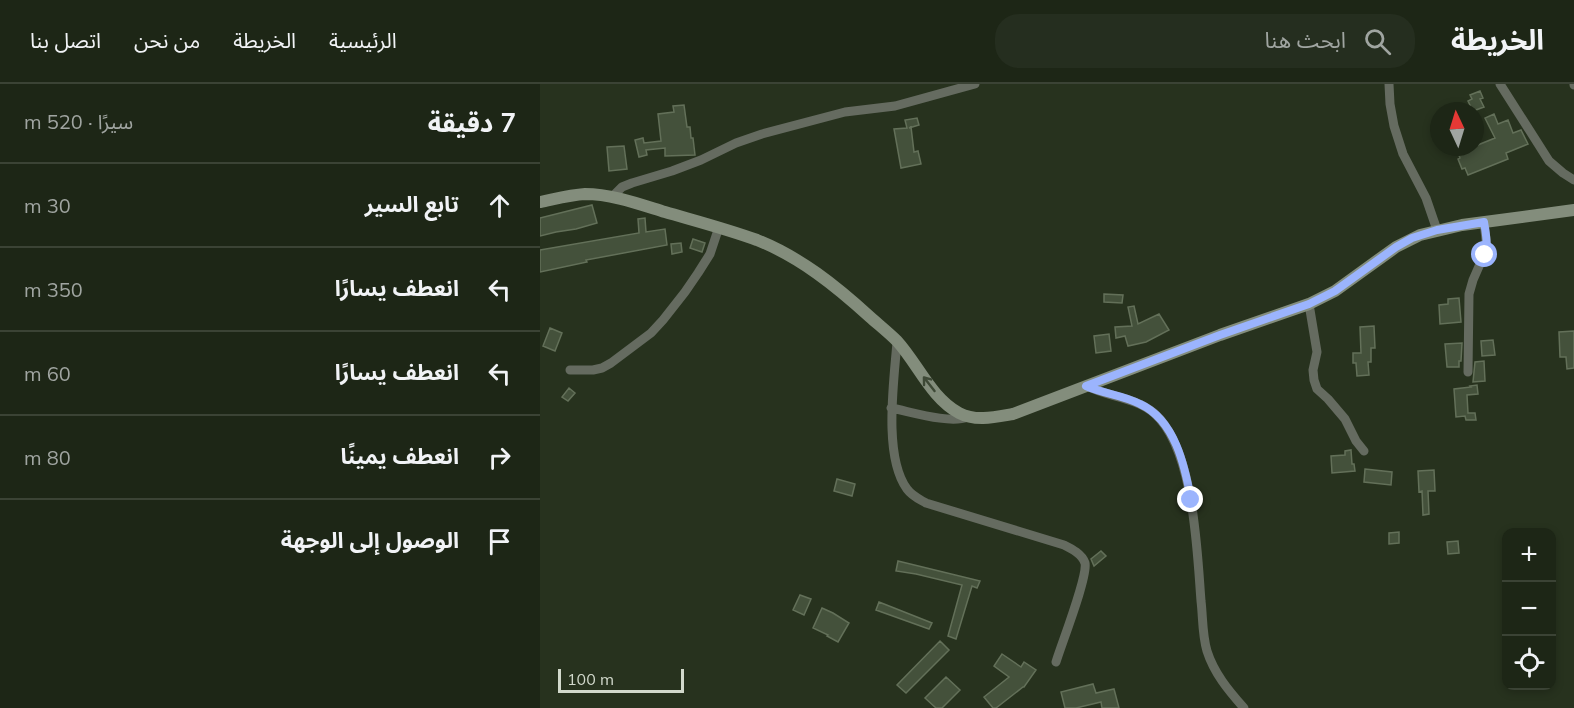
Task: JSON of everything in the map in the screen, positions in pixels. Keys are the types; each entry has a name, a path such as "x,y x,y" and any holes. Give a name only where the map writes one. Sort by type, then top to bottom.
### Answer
{"street":[{"path":"612,197 632,183 672,171 762,134 845,112 895,106 975,84"},
{"path":"1389,84 1394,126 1403,154 1426,198 1437,230"},
{"path":"1500,84 1549,161 1574,180"},
{"path":"540,202 584,194 612,197 719,227 788,255 822,277 897,342 947,405 968,417"},
{"path":"891,408 950,420 968,417 994,418 1013,414 1220,335 1309,304 1335,291 1412,238 1437,230 1574,210"},
{"path":"1468,372 1469,294 1487,248 1484,222"},
{"path":"570,370 602,369 651,333 698,273 710,254 719,227"},
{"path":"1309,304 1317,352 1313,370 1317,389 1345,419 1364,451"},
{"path":"897,342 891,408 899,475 908,490 926,503 1072,548 1081,556 1085,564 1083,579 1056,662"},
{"path":"1086,386 1141,404 1155,414 1178,448 1191,500 1207,651 1216,672 1244,708"}],"building":[{"path":"1480,91 1483,98 1480,99 1482,102 1468,102 1472,99 1470,95"},
{"path":"684,105 695,155 665,156 665,148 646,150 647,155 639,157 635,140 643,138 644,143 661,141 658,114 674,112 673,106"},
{"path":"1494,114 1498,124 1508,120 1513,133 1521,130 1528,144 1506,153 1508,159 1468,175 1465,168 1462,169 1458,159 1459,156 1484,156 1484,142 1495,138 1485,118"},
{"path":"917,118 919,125 911,127 914,152 918,151 921,164 901,168 894,129 907,128 905,120"},
{"path":"624,146 627,169 609,171 607,147"},
{"path":"592,205 597,223 540,236 540,218"},
{"path":"645,218 646,232 665,229 667,245 586,260 587,262 540,272 540,250 639,233 638,219"},
{"path":"693,239 705,243 702,252 690,248"},
{"path":"681,243 682,252 672,254 671,244"},
{"path":"1104,294 1123,295 1122,303 1104,302"},
{"path":"1459,298 1461,322 1440,324 1439,305 1448,304 1448,299"},
{"path":"1134,306 1138,324 1159,314 1169,330 1146,342 1128,346 1125,336 1116,338 1115,327 1132,326 1128,307"},
{"path":"1374,326 1375,348 1371,348 1371,362 1368,362 1369,375 1357,376 1353,353 1361,353 1360,327"},
{"path":"550,328 562,333 555,351 543,346"},
{"path":"1574,331 1574,368 1567,369 1566,357 1560,357 1559,332"},
{"path":"1109,334 1111,351 1096,353 1094,336"},
{"path":"1493,340 1495,355 1482,356 1481,341"},
{"path":"1462,343 1459,367 1447,367 1445,344"},
{"path":"1484,361 1485,381 1473,382 1475,362"},
{"path":"1477,385 1478,394 1467,395 1468,413 1475,413 1476,420 1466,420 1465,416 1456,417 1454,389"},
{"path":"569,388 575,393 568,401 562,397"},
{"path":"1351,450 1355,471 1332,473 1331,456 1345,455 1345,451"},
{"path":"1365,469 1392,472 1391,485 1364,482"},
{"path":"1434,470 1435,491 1428,491 1429,514 1423,515 1418,471"},
{"path":"837,479 855,484 852,496 834,491"},
{"path":"1399,532 1399,543 1389,544 1389,533"},
{"path":"1458,541 1459,553 1448,554 1447,542"},
{"path":"1101,551 1106,556 1094,566 1091,559"},
{"path":"898,561 980,581 977,588 972,586 956,639 948,636 962,585 896,571"},
{"path":"800,595 811,599 804,615 793,610"},
{"path":"879,602 932,623 929,629 876,610"},
{"path":"822,608 849,623 838,642 813,628"},
{"path":"940,641 949,650 906,693 897,685"},
{"path":"1002,654 1021,667 1024,662 1036,670 1024,687 993,708 984,697 1009,677 994,666"},
{"path":"946,677 960,690 942,708 936,708 925,698"},
{"path":"1093,684 1096,693 1114,689 1119,708 1102,708 1101,702 1076,708 1065,708 1061,692"}],"route":[{"path":"1191,500 1178,448 1155,414 1141,404 1086,386 1309,304 1335,291 1396,247 1420,235 1484,222 1487,238 1485,255"}]}
